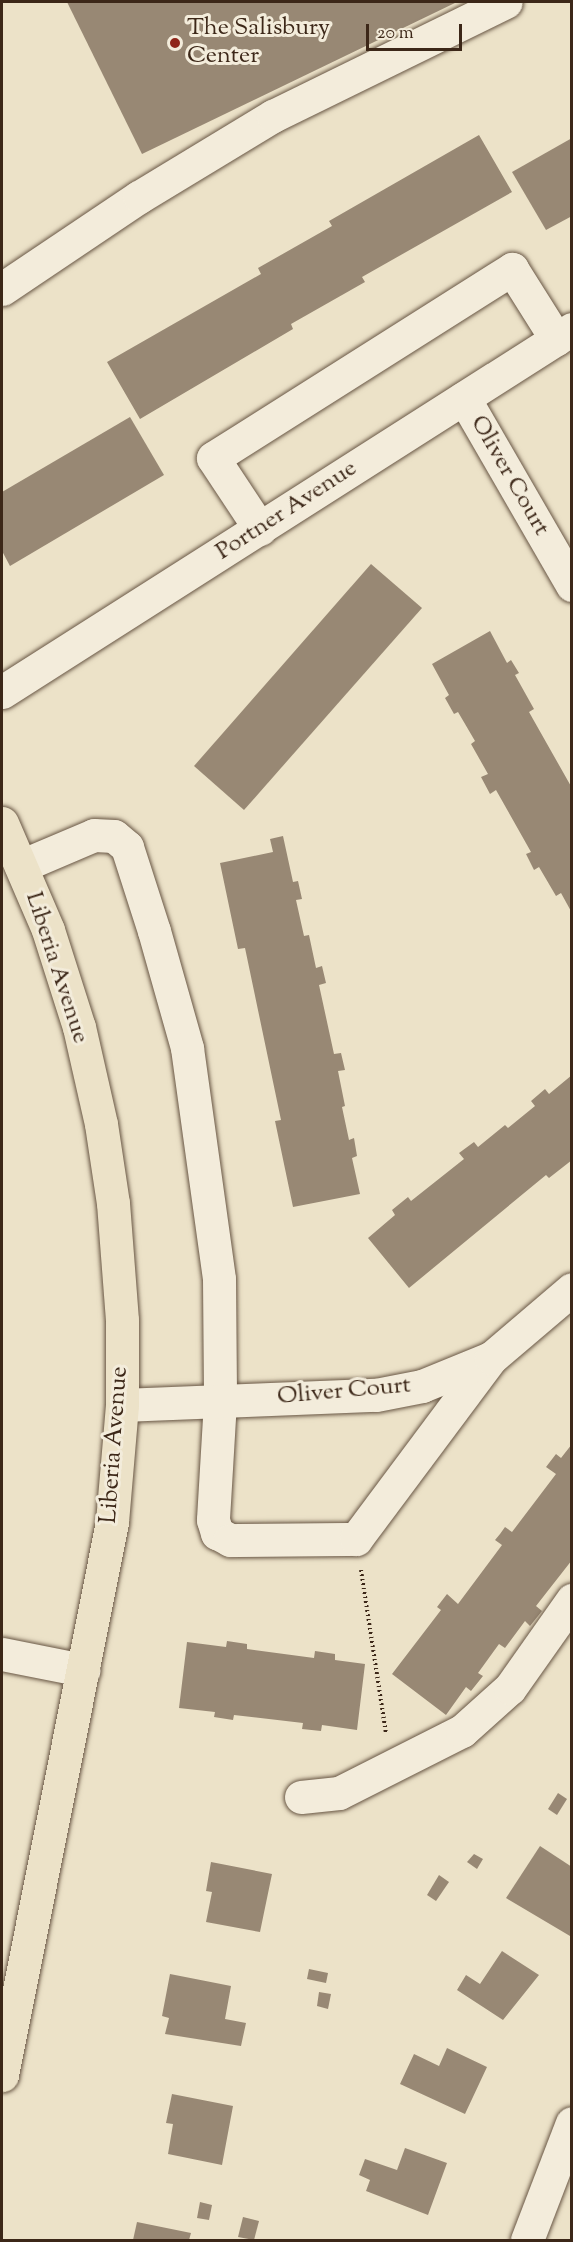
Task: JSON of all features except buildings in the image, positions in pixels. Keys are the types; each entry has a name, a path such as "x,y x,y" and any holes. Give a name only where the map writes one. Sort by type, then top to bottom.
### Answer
{"main road":[{"name":"Liberia Avenue","path":"2,823 48,930 75,1016 101,1124 115,1226 122,1320 122,1405 112,1522 2,2075"}],"street":[{"path":"2,289 139,197 273,116 506,2"},
{"path":"260,529 213,458 512,269 564,334"},
{"name":"Portner Avenue","path":"2,692 564,334"},
{"name":"Oliver Court","path":"464,398 572,585"},
{"path":"21,866 74,842 104,834 121,840 131,858 187,1048 219,1279 220,1401 213,1520 217,1533 230,1540 356,1539 490,1358"},
{"name":"Oliver Court","path":"122,1405 376,1395 422,1386 490,1358 572,1289"},
{"path":"302,1797 339,1792 391,1769 445,1742 482,1716 510,1689 572,1600"},
{"path":"2,1654 83,1670"},
{"path":"527,2241 572,2123"}],"path":[{"path":"356,1539 391,1769"}],"place":[{"name":"The Salisbury Center","path":"175,43"}]}
